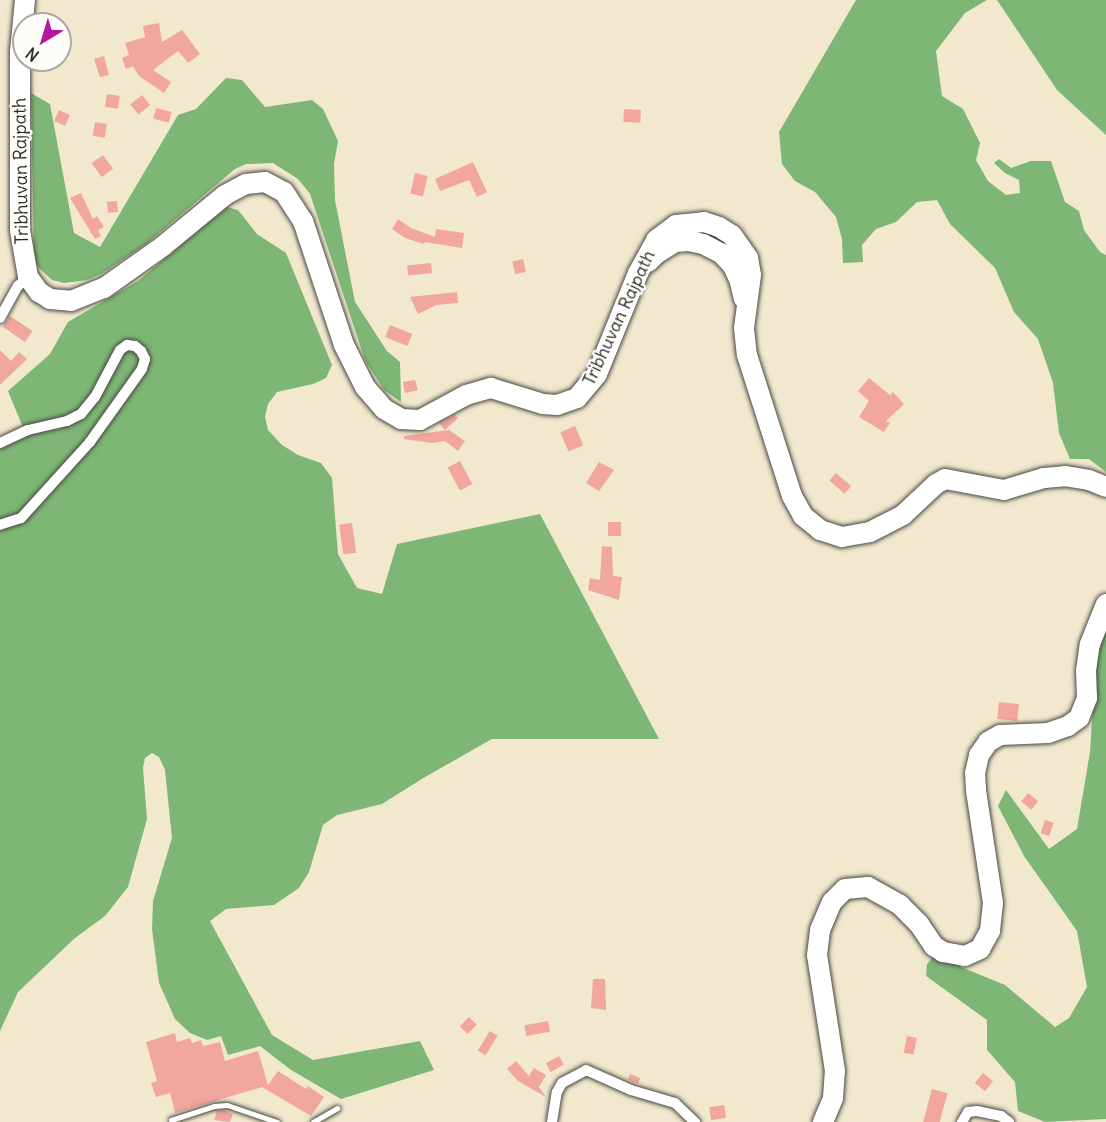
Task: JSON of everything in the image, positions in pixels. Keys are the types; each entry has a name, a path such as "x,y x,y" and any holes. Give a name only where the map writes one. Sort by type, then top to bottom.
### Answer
{"highway":[{"name":"Tribhuvan Rajpath","path":"25,0 20,52 20,230 28,277 39,292 56,301 71,301 91,295 132,270 225,195 250,183 270,184 288,196 303,221 344,345 365,387 390,413 414,421 427,418 466,395 486,388 503,390 550,405 564,404 577,398 597,374 638,273 652,246 664,232 690,222 711,224 732,235 748,258 751,275 746,312 747,355 792,496 808,521 827,534 851,537 880,528 903,515 936,484 945,479 1004,490 1044,478 1065,476 1081,478 1106,487"},
{"path":"824,1122 833,1098 835,1071 817,955 820,930 832,902 845,889 868,887 900,905 919,924 934,946 943,952 965,956 980,949 990,931 993,903 976,790 976,766 979,755 988,742 1000,735 1048,733 1068,726 1079,718 1087,698 1086,671 1090,644 1106,604"}],"street":[{"path":"0,318 18,286 28,277"},
{"path":"0,443 28,430 67,421 81,414 95,397 120,350 127,345 135,346 141,351 145,359 142,369 90,442 21,518 0,525"},
{"path":"552,1122 556,1092 572,1076 586,1071 631,1090 675,1103 696,1122"},
{"path":"962,1122 968,1112 977,1111 1001,1116 1009,1122"}],"lane":[{"path":"171,1120 214,1106 227,1105 277,1122"},
{"path":"314,1122 337,1108"}],"green space":[{"path":"856,0 987,0 965,13 936,51 942,96 963,109 980,143 976,160 988,181 1006,195 1020,193 1019,180 1005,173 994,163 999,159 1011,168 1031,161 1051,161 1065,202 1079,211 1084,230 1100,252 1106,255 1106,472 1089,459 1070,459 1059,433 1053,383 1038,339 1014,312 995,268 950,224 937,200 917,202 896,222 876,229 862,245 863,262 843,263 842,239 836,217 815,192 795,181 782,164 779,132"},
{"path":"997,0 1106,0 1106,135 1057,90"},
{"path":"226,78 242,80 265,107 312,100 323,109 338,141 334,164 335,200 355,302 387,351 400,362 401,402 384,390 365,360 310,194 298,179 273,163 246,164 235,169 146,244 101,274 87,280 64,283 52,280 38,267 34,257 31,93 50,104 74,233 100,247 178,115 196,109"},
{"path":"227,207 238,210 257,234 286,253 332,365 326,378 313,384 277,392 268,404 265,417 268,430 282,445 298,455 321,463 332,478 338,554 357,588 382,594 397,544 540,514 659,739 492,739 382,804 337,815 323,825 309,872 299,888 274,905 226,909 210,921 272,1035 313,1060 420,1041 434,1070 341,1099 291,1070 260,1046 228,1055 221,1036 207,1040 190,1033 175,1019 159,983 152,929 153,901 172,838 165,770 159,757 152,753 145,758 143,768 147,819 128,887 105,916 75,938 18,992 0,1031 0,449 26,435 8,391 50,354 68,322 138,281"},
{"path":"1106,629 1106,1119 1045,1122 1018,1111 1015,1082 987,1050 987,1020 926,976 927,964 934,956 1005,985 1055,1027 1069,1018 1087,987 1077,931 1024,856 998,806 1006,790 1049,849 1077,829 1090,752 1097,642"}],"building":[{"path":"159,23 162,42 182,30 200,54 188,63 178,51 153,70 171,82 164,93 139,76 133,66 126,69 122,58 129,55 125,43 145,37 143,26"},
{"path":"104,56 109,75 100,77 94,59"},
{"path":"107,94 120,96 118,109 105,107"},
{"path":"142,95 150,105 139,115 130,104"},
{"path":"156,108 172,112 169,123 153,119"},
{"path":"624,109 641,110 640,123 623,122"},
{"path":"59,110 70,115 65,126 54,121"},
{"path":"95,122 107,124 105,138 93,136"},
{"path":"103,155 113,169 102,177 92,163"},
{"path":"473,162 487,192 477,197 469,180 440,191 435,179"},
{"path":"415,173 428,176 423,196 410,193"},
{"path":"81,193 93,219 97,216 104,227 98,230 101,236 95,239 70,198"},
{"path":"117,201 118,212 108,213 107,202"},
{"path":"398,219 411,228 435,237 436,229 464,233 462,248 425,242 424,244 405,238 392,229"},
{"path":"523,259 526,272 515,274 512,261"},
{"path":"431,263 432,273 408,275 407,266"},
{"path":"457,292 458,303 436,305 418,314 410,297"},
{"path":"10,316 32,331 25,342 3,327"},
{"path":"390,325 412,334 407,346 385,337"},
{"path":"0,350 11,361 19,352 27,359 0,385"},
{"path":"869,378 890,395 893,392 904,404 886,421 890,423 884,432 859,417 869,401 858,391"},
{"path":"415,380 418,390 405,393 403,382"},
{"path":"455,415 458,418 445,430 439,423"},
{"path":"575,426 583,445 568,452 560,432"},
{"path":"449,430 465,441 458,451 445,441 432,443 404,439 404,436"},
{"path":"460,461 472,484 460,491 448,468"},
{"path":"599,462 614,470 599,491 586,483"},
{"path":"836,473 851,486 845,494 829,481"},
{"path":"608,522 621,522 621,536 608,536"},
{"path":"352,523 356,553 343,555 339,525"},
{"path":"602,546 612,547 613,576 622,577 619,600 588,590 590,578 600,580"},
{"path":"999,702 1019,704 1017,721 997,719"},
{"path":"1028,793 1038,801 1031,810 1021,802"},
{"path":"1045,820 1054,823 1049,836 1041,833"},
{"path":"593,979 605,979 606,1010 591,1008"},
{"path":"469,1017 477,1025 468,1034 460,1026"},
{"path":"548,1021 550,1032 526,1036 524,1025"},
{"path":"490,1031 498,1036 485,1055 478,1051"},
{"path":"175,1033 177,1042 190,1038 192,1043 201,1040 203,1046 220,1042 225,1061 258,1051 268,1085 278,1071 306,1089 308,1086 324,1097 311,1116 262,1087 175,1113 170,1093 156,1097 151,1083 157,1081 146,1042"},
{"path":"907,1036 917,1038 914,1055 904,1053"},
{"path":"559,1056 564,1065 551,1072 546,1063"},
{"path":"516,1061 529,1076 534,1068 546,1075 539,1087 546,1097 518,1081 507,1069"},
{"path":"983,1073 993,1081 985,1091 975,1083"},
{"path":"630,1074 640,1078 638,1084 628,1080"},
{"path":"932,1089 947,1093 940,1122 923,1122"},
{"path":"724,1105 726,1118 711,1120 709,1107"},
{"path":"223,1110 233,1114 230,1122 214,1120 217,1111"}]}
